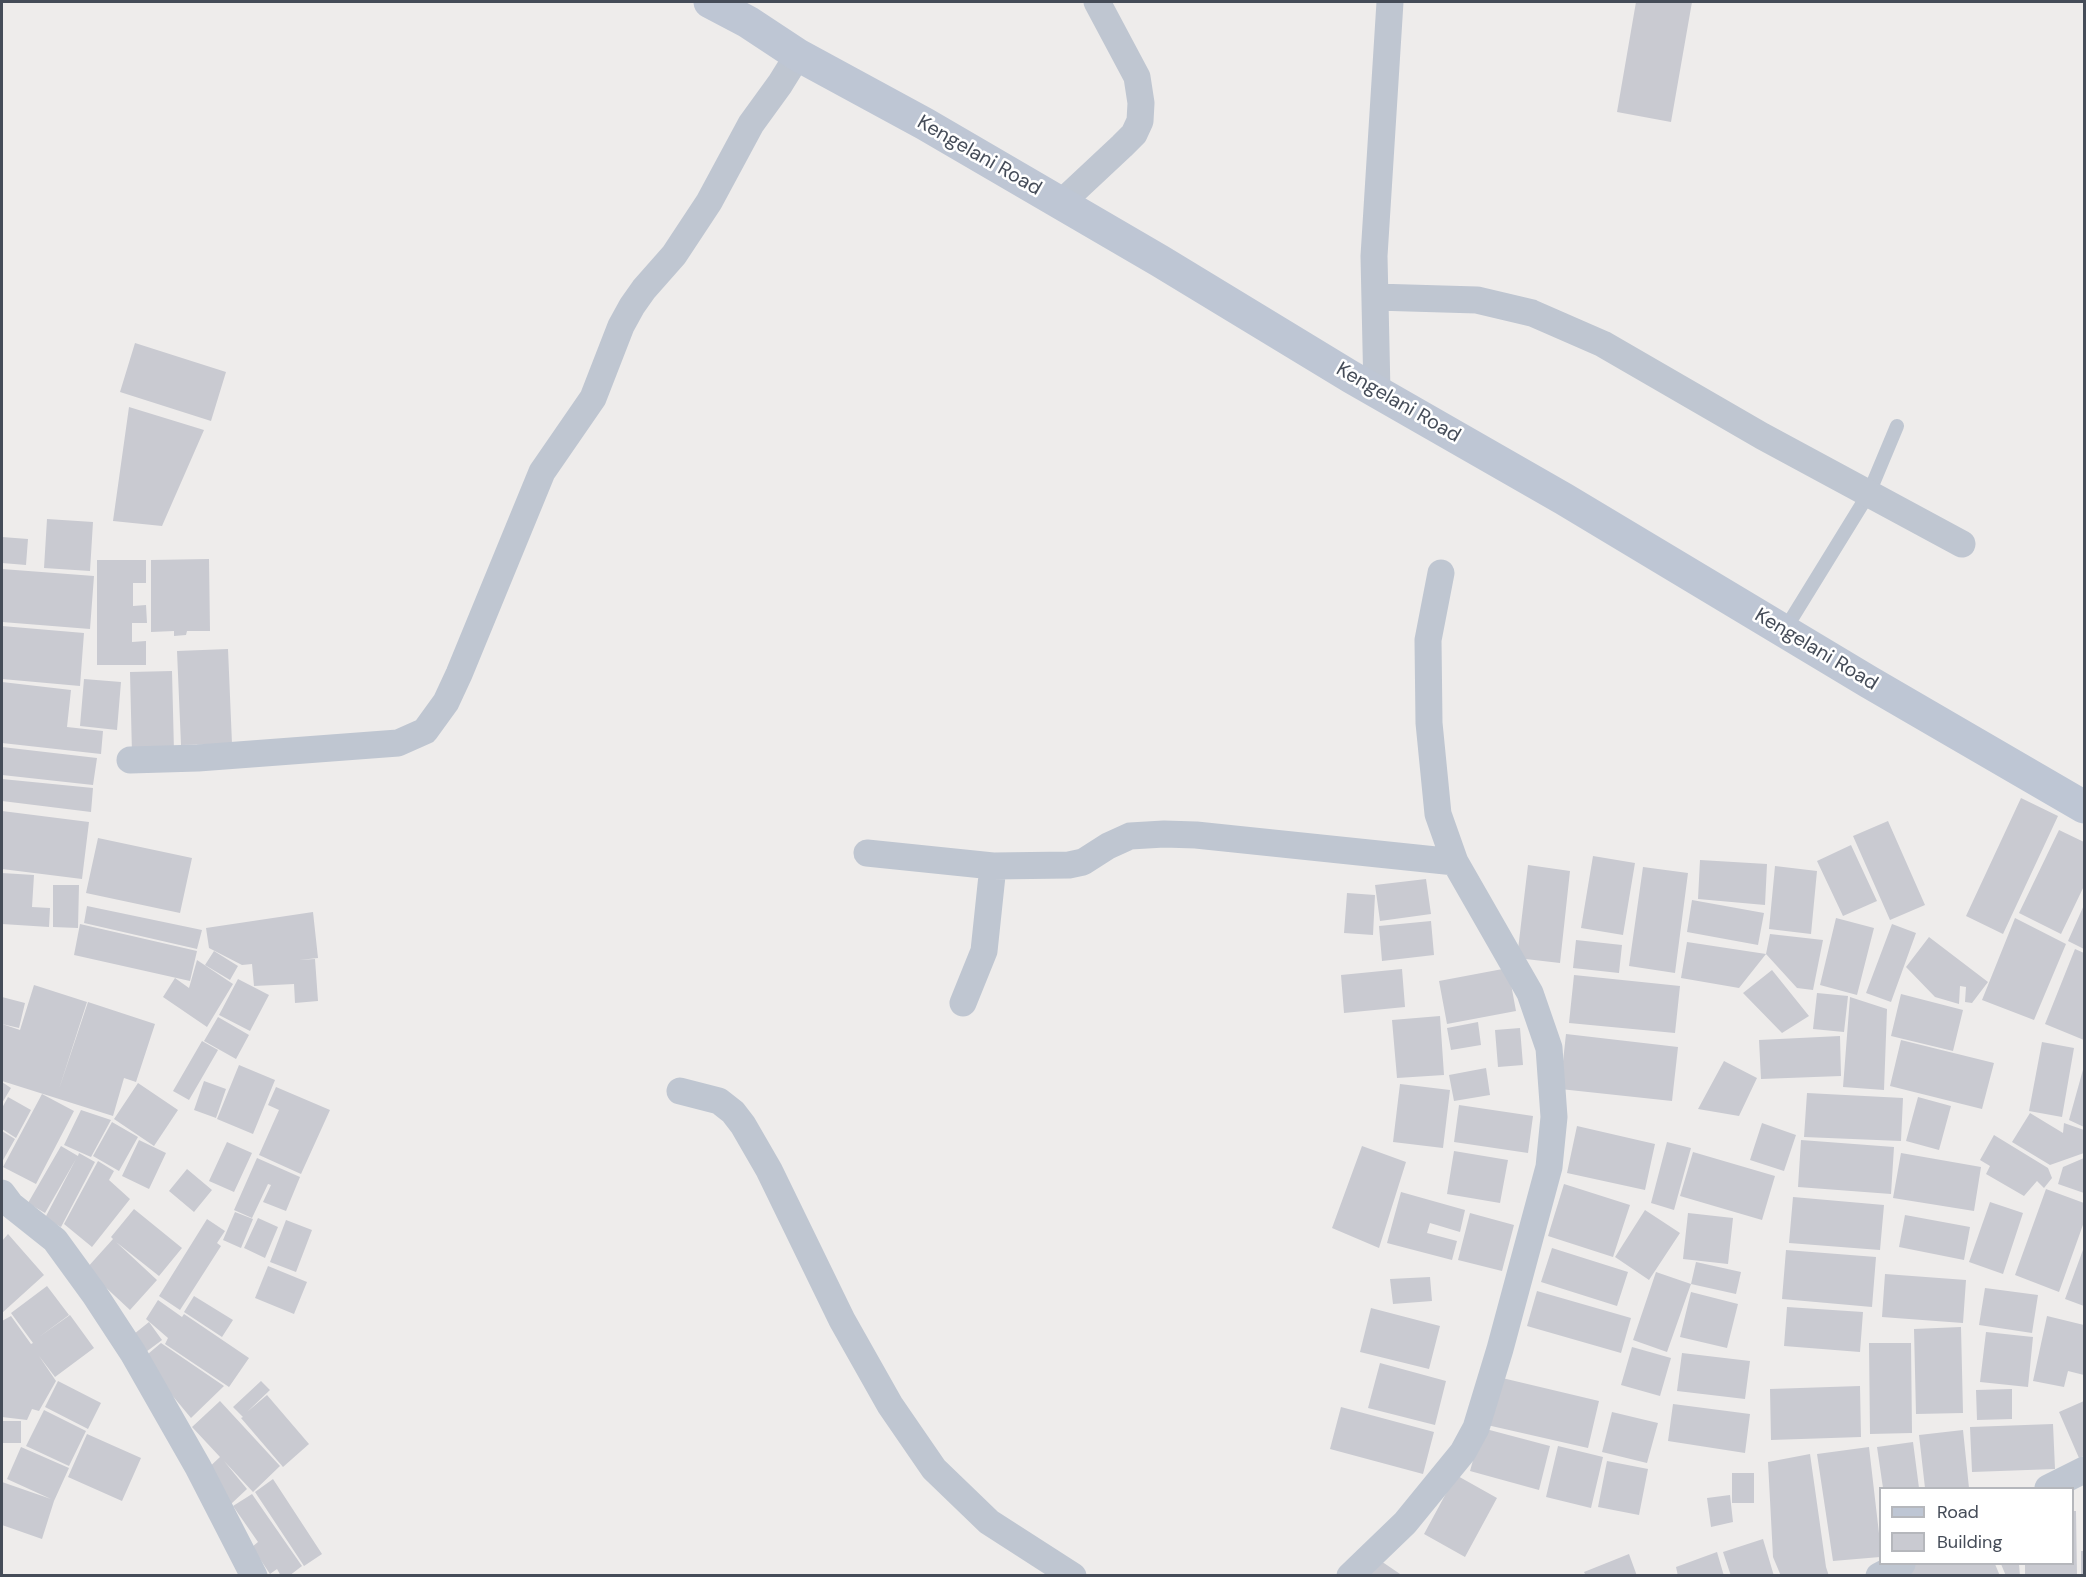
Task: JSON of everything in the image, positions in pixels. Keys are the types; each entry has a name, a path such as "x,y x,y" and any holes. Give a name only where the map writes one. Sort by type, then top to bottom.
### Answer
{"main road":[{"name":"Kengelani Road","path":"710,2 748,22 798,55 925,124 1160,261 1377,392 1564,499 2085,807"}],"street":[{"path":"1060,204 1134,134 1140,122 1140,93 1137,77 1097,2"},
{"path":"1377,392 1374,256 1390,2"},
{"path":"130,760 198,758 398,743 425,731 446,702 459,674 542,472 593,398 621,326 632,306 674,255 709,202 751,123 798,55"},
{"path":"1375,297 1478,300 1532,313 1603,344 1762,436 1962,544"},
{"path":"1350,1575 1405,1523 1463,1452 1476,1428 1500,1349 1549,1167 1554,1117 1549,1048 1530,993 1455,862 1438,814 1429,723 1428,640 1441,573"},
{"path":"867,853 993,866 1076,865 1120,840 1145,834 1196,835 1455,862"},
{"path":"963,1003 984,951 993,866"},
{"path":"680,1091 719,1101 743,1125 769,1170 842,1320 890,1405 934,1469 989,1522 1073,1575"},
{"path":"2,1193 11,1205 55,1240 95,1295 133,1353 192,1457 254,1575"},
{"path":"2050,1487 2085,1470"},
{"path":"1879,1575 1898,1565"}],"lane":[{"path":"1784,631 1869,493 1897,426"}],"building":[{"path":"1636,2 1692,2 1671,122 1617,112"},
{"path":"135,343 226,372 211,421 120,392"},
{"path":"129,407 204,430 162,526 113,521"},
{"path":"47,519 93,522 90,571 44,568"},
{"path":"2,537 28,539 26,565 2,563"},
{"path":"209,559 210,631 187,631 186,635 174,636 174,631 151,632 151,560"},
{"path":"97,560 146,560 146,583 133,583 133,606 146,605 147,623 132,623 132,642 146,641 146,665 97,665"},
{"path":"2,569 94,576 90,629 2,622"},
{"path":"2,626 84,633 80,686 2,679"},
{"path":"228,649 232,744 181,745 177,651"},
{"path":"172,671 174,752 132,754 130,672"},
{"path":"84,679 121,682 117,730 80,726"},
{"path":"2,682 71,690 67,727 103,731 101,754 2,743"},
{"path":"2,747 97,758 93,785 2,775"},
{"path":"2,779 93,788 91,812 2,801"},
{"path":"2021,798 2058,816 2003,934 1966,916"},
{"path":"2,811 89,822 82,879 2,869"},
{"path":"1888,821 1925,905 1890,920 1853,836"},
{"path":"2059,830 2084,842 2084,886 2061,934 2019,913"},
{"path":"98,838 192,858 180,913 86,893"},
{"path":"1851,845 1877,901 1843,916 1817,861"},
{"path":"1593,856 1635,863 1623,935 1581,928"},
{"path":"1700,860 1767,864 1765,905 1698,899"},
{"path":"1528,865 1570,871 1560,963 1517,958"},
{"path":"1775,866 1817,871 1811,934 1769,929"},
{"path":"1643,867 1688,873 1675,973 1629,966"},
{"path":"2,873 34,875 32,907 50,908 49,927 2,924"},
{"path":"1426,879 1431,914 1380,921 1375,885"},
{"path":"53,885 79,885 78,928 53,927"},
{"path":"1347,893 1375,895 1373,935 1344,933"},
{"path":"1692,900 1764,913 1758,945 1687,932"},
{"path":"2084,905 2084,949 2068,941"},
{"path":"87,906 202,930 197,949 84,923"},
{"path":"313,912 318,958 299,960 315,959 318,1001 295,1003 294,984 254,986 252,964 242,965 209,948 206,928"},
{"path":"1836,918 1874,928 1857,995 1820,985"},
{"path":"2015,918 2066,944 2034,1020 1982,1000"},
{"path":"1431,921 1434,955 1382,961 1379,926"},
{"path":"80,924 197,951 190,981 74,955"},
{"path":"1892,924 1916,933 1891,1002 1866,993"},
{"path":"1770,934 1823,940 1813,990 1797,988 1766,954"},
{"path":"1929,937 1988,982 1972,1003 1965,1002 1966,987 1960,986 1959,1004 1935,997 1906,967"},
{"path":"1576,940 1622,945 1619,973 1573,968"},
{"path":"1687,942 1766,954 1739,988 1681,978"},
{"path":"2075,949 2084,953 2084,1040 2045,1024"},
{"path":"214,951 238,966 230,980 205,965"},
{"path":"197,960 233,984 207,1027 163,997 175,978 189,988"},
{"path":"1508,968 1516,1011 1447,1024 1439,981"},
{"path":"1402,969 1405,1007 1344,1013 1341,975"},
{"path":"1772,970 1809,1016 1782,1033 1743,993"},
{"path":"1574,975 1680,986 1675,1033 1569,1023"},
{"path":"238,979 269,995 250,1031 219,1015"},
{"path":"34,985 87,1002 59,1089 88,1002 155,1024 136,1082 124,1078 113,1116 2,1081 2,1024 20,1030"},
{"path":"1817,993 1848,996 1844,1032 1813,1029"},
{"path":"1901,994 1963,1010 1953,1051 1891,1036"},
{"path":"2,997 25,1003 19,1028 2,1024"},
{"path":"1850,997 1887,1009 1884,1090 1843,1087"},
{"path":"1440,1016 1444,1075 1397,1078 1392,1020"},
{"path":"218,1017 249,1035 236,1059 204,1041"},
{"path":"1478,1022 1481,1045 1451,1050 1447,1028"},
{"path":"1520,1028 1523,1065 1498,1067 1495,1030"},
{"path":"1566,1034 1678,1047 1672,1101 1560,1089"},
{"path":"1840,1036 1841,1076 1761,1079 1759,1040"},
{"path":"1901,1040 1994,1063 1982,1109 1890,1086"},
{"path":"202,1041 218,1050 189,1100 173,1091"},
{"path":"2042,1042 2074,1048 2062,1117 2029,1111"},
{"path":"1724,1061 1757,1078 1739,1116 1698,1109"},
{"path":"239,1065 275,1080 253,1134 217,1119"},
{"path":"2084,1066 2084,1127 2069,1120"},
{"path":"1486,1068 1490,1095 1454,1101 1449,1075"},
{"path":"204,1081 226,1089 216,1118 194,1110"},
{"path":"2,1082 11,1088 2,1103"},
{"path":"138,1083 178,1110 154,1146 114,1119"},
{"path":"1400,1084 1450,1090 1443,1148 1393,1142"},
{"path":"276,1087 330,1110 301,1174 259,1155 279,1110 268,1105"},
{"path":"1807,1093 1903,1098 1901,1141 1804,1137"},
{"path":"42,1094 74,1111 36,1184 3,1167"},
{"path":"8,1097 31,1110 16,1138 2,1129 2,1108"},
{"path":"1918,1097 1951,1106 1939,1150 1906,1141"},
{"path":"1459,1105 1533,1116 1528,1153 1454,1142"},
{"path":"81,1110 111,1120 91,1157 64,1145"},
{"path":"2030,1113 2063,1133 2064,1123 2084,1130 2084,1153 2050,1165 2012,1142"},
{"path":"112,1122 138,1137 119,1171 93,1156"},
{"path":"1762,1123 1796,1135 1784,1171 1750,1160"},
{"path":"1577,1126 1655,1144 1645,1190 1567,1173"},
{"path":"2,1131 15,1139 2,1162"},
{"path":"1994,1135 2048,1168 2052,1178 2044,1188 2037,1181 2024,1196 1986,1174 1990,1166 1980,1160"},
{"path":"139,1140 166,1153 149,1189 122,1176"},
{"path":"1801,1140 1894,1147 1891,1194 1798,1187"},
{"path":"227,1142 252,1153 234,1192 209,1181"},
{"path":"1667,1142 1691,1148 1674,1210 1651,1203"},
{"path":"61,1146 78,1156 79,1153 95,1162 61,1227 45,1218 76,1159 45,1213 28,1203"},
{"path":"1362,1146 1406,1162 1379,1248 1332,1228"},
{"path":"1454,1151 1508,1160 1500,1203 1447,1194"},
{"path":"1693,1152 1775,1176 1762,1220 1680,1196"},
{"path":"1901,1153 1981,1167 1974,1211 1893,1198"},
{"path":"257,1158 300,1177 286,1211 263,1202 271,1185 268,1184 252,1218 234,1210"},
{"path":"2084,1158 2084,1193 2058,1184 2063,1167"},
{"path":"98,1161 114,1171 109,1180 130,1199 92,1247 64,1224"},
{"path":"187,1169 212,1190 194,1212 169,1191"},
{"path":"1564,1184 1630,1205 1613,1257 1548,1236"},
{"path":"2046,1189 2084,1203 2084,1222 2059,1292 2015,1275"},
{"path":"1401,1192 1465,1210 1460,1232 1430,1223 1427,1233 1457,1241 1452,1260 1387,1243"},
{"path":"1793,1197 1884,1205 1880,1250 1789,1243"},
{"path":"1990,1202 2023,1213 2003,1274 1969,1262"},
{"path":"134,1209 182,1248 159,1276 116,1242 157,1280 130,1310 86,1269 113,1239 111,1237"},
{"path":"1645,1210 1680,1233 1649,1280 1615,1257"},
{"path":"235,1212 253,1219 241,1248 223,1240"},
{"path":"1470,1213 1514,1225 1502,1271 1458,1260"},
{"path":"1688,1213 1733,1218 1728,1264 1683,1259"},
{"path":"1905,1215 1970,1227 1964,1260 1899,1247"},
{"path":"258,1218 278,1227 265,1258 244,1248"},
{"path":"207,1219 225,1231 217,1243 221,1246 180,1310 159,1296"},
{"path":"286,1220 312,1230 296,1272 270,1262"},
{"path":"8,1234 44,1275 2,1313 2,1241"},
{"path":"2084,1247 2084,1306 2065,1299"},
{"path":"1552,1248 1628,1272 1617,1306 1541,1282"},
{"path":"1786,1250 1876,1257 1872,1307 1782,1299"},
{"path":"1696,1262 1741,1272 1736,1294 1691,1284"},
{"path":"268,1266 307,1282 294,1314 255,1298"},
{"path":"1656,1272 1691,1284 1667,1352 1633,1340"},
{"path":"1885,1274 1966,1280 1963,1323 1882,1317"},
{"path":"1430,1277 1432,1301 1393,1304 1390,1279"},
{"path":"47,1286 69,1315 39,1337 70,1315 94,1348 55,1377 39,1356 56,1381 39,1411 32,1409 27,1420 2,1417 2,1321 11,1316 31,1344 33,1343 11,1313"},
{"path":"1985,1288 2038,1295 2032,1333 1979,1325"},
{"path":"1537,1291 1631,1318 1621,1353 1527,1326"},
{"path":"1691,1292 1738,1304 1727,1348 1680,1337"},
{"path":"194,1296 233,1320 222,1337 184,1312"},
{"path":"158,1300 182,1317 184,1314 249,1358 229,1387 165,1344 168,1338 146,1319"},
{"path":"1787,1307 1863,1312 1860,1352 1784,1346"},
{"path":"1371,1308 1440,1326 1429,1369 1360,1352"},
{"path":"2047,1316 2084,1325 2084,1375 2068,1371 2064,1387 2033,1381"},
{"path":"149,1322 162,1340 146,1352 134,1334"},
{"path":"1961,1327 1963,1413 1916,1414 1914,1329"},
{"path":"1986,1332 2033,1337 2028,1387 1980,1382"},
{"path":"161,1343 224,1386 191,1418 142,1359"},
{"path":"1869,1343 1911,1343 1912,1433 1870,1434"},
{"path":"1632,1347 1671,1358 1660,1396 1621,1385"},
{"path":"1682,1353 1750,1361 1745,1399 1677,1391"},
{"path":"1380,1363 1446,1381 1435,1425 1368,1408"},
{"path":"1498,1377 1599,1401 1588,1448 1487,1425"},
{"path":"58,1381 101,1403 88,1429 45,1407"},
{"path":"261,1381 270,1390 247,1412 267,1395 309,1444 283,1467 233,1407"},
{"path":"1860,1386 1861,1437 1771,1440 1770,1389"},
{"path":"2012,1389 2012,1419 1977,1420 1976,1390"},
{"path":"220,1401 280,1466 253,1492 224,1461 247,1489 231,1504 204,1472 220,1457 192,1427"},
{"path":"2084,1401 2084,1456 2079,1458 2059,1412"},
{"path":"1673,1404 1750,1414 1745,1453 1668,1441"},
{"path":"1341,1407 1434,1432 1423,1474 1330,1449"},
{"path":"44,1410 86,1431 69,1466 26,1446"},
{"path":"1612,1412 1658,1423 1647,1463 1602,1452"},
{"path":"2,1421 21,1421 21,1443 2,1443"},
{"path":"2053,1424 2055,1469 1972,1472 1970,1427"},
{"path":"1482,1428 1550,1446 1539,1490 1470,1471"},
{"path":"1963,1430 1969,1487 1925,1487 1919,1435"},
{"path":"87,1434 141,1458 122,1501 68,1477"},
{"path":"1913,1442 1919,1487 1883,1487 1877,1447"},
{"path":"1558,1446 1603,1457 1591,1508 1546,1497"},
{"path":"21,1447 69,1468 54,1501 42,1539 2,1525 2,1482 51,1499 7,1479"},
{"path":"1869,1447 1879,1533 1879,1557 1833,1561 1817,1454"},
{"path":"1810,1454 1829,1576 1781,1576 1773,1557 1768,1462"},
{"path":"1607,1461 1648,1469 1639,1515 1598,1507"},
{"path":"1732,1473 1754,1473 1754,1503 1732,1503"},
{"path":"1456,1475 1497,1498 1465,1557 1424,1534"},
{"path":"273,1479 322,1554 304,1566 255,1492"},
{"path":"252,1494 302,1566 289,1576 281,1576 277,1569 270,1574 252,1547 258,1542 233,1506"},
{"path":"1730,1495 1733,1522 1711,1527 1707,1498"},
{"path":"2074,1511 2076,1511 2077,1576 2025,1576 2025,1565 2074,1565"},
{"path":"1763,1539 1774,1576 1731,1576 1723,1552"},
{"path":"2081,1551 2084,1551 2084,1576 2081,1576"},
{"path":"1717,1552 1724,1576 1678,1576 1676,1567"},
{"path":"1629,1554 1637,1576 1586,1576 1584,1572"},
{"path":"1378,1559 1403,1576 1368,1576"},
{"path":"1913,1565 1995,1565 2000,1576 1910,1576 1906,1568"},
{"path":"2001,1565 2019,1565 2020,1576 2006,1576"}]}
